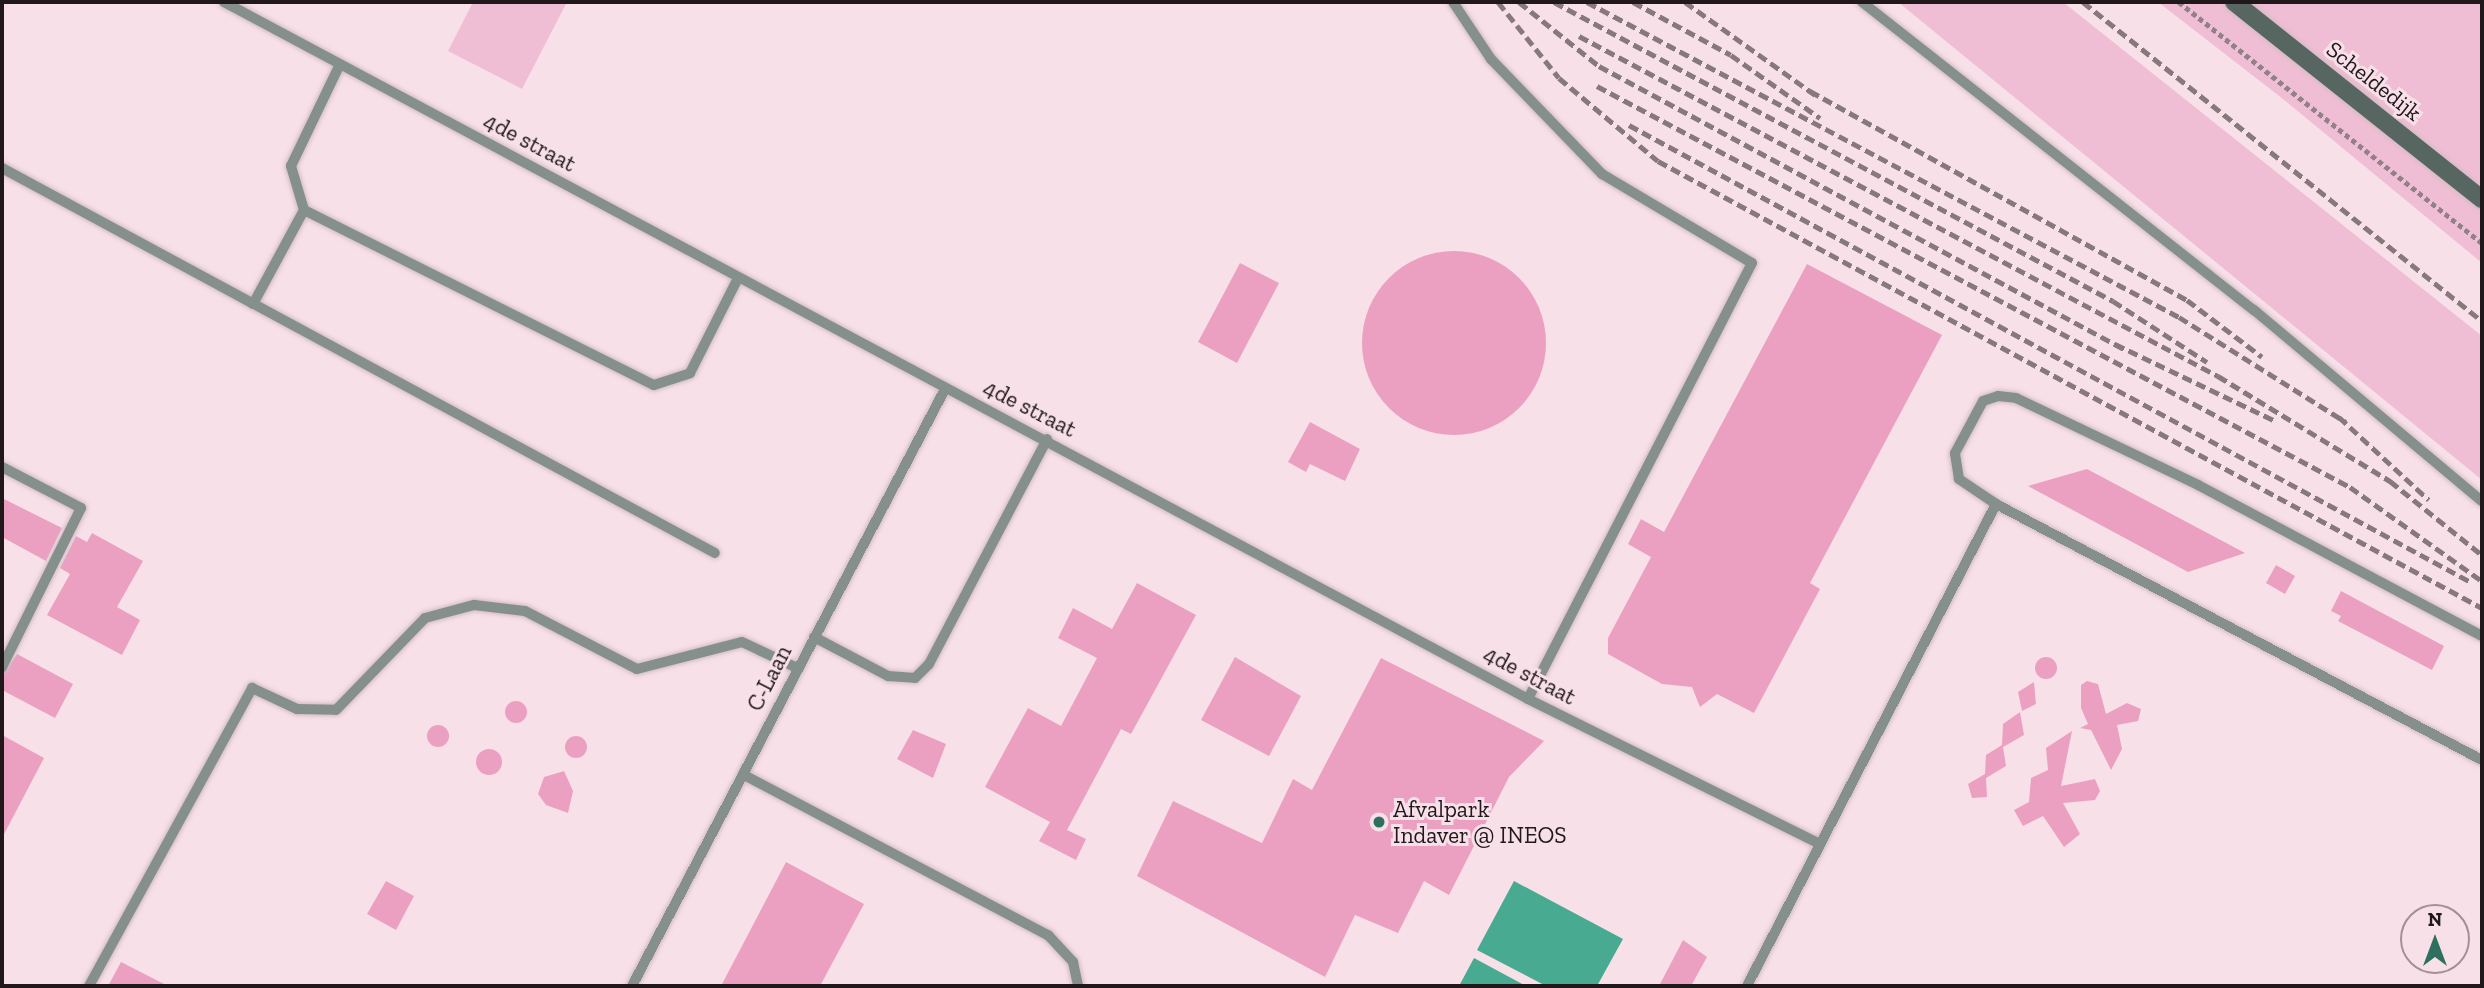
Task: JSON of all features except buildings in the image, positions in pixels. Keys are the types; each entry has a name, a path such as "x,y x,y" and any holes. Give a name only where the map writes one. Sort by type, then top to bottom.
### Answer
{"street":[{"name":"Scheldedijk","path":"2234,2 2482,199"}],"lane":[{"name":"4de straat","path":"224,2 945,389 1047,439 1528,699 1820,844"},
{"path":"1452,2 1491,59 1602,174 1752,263 1528,699"},
{"path":"1862,2 2254,310 2482,500"},
{"path":"253,304 304,210 291,166 340,64"},
{"path":"2,168 715,553"},
{"path":"304,210 654,385 690,373 738,278"},
{"name":"C-Laan","path":"632,986 945,389"},
{"path":"2482,636 2198,485 2016,398 1998,396 1983,401 1955,453 1959,479 1996,504 2482,760"},
{"path":"814,637 888,676 915,678 929,664 1047,439"},
{"path":"2,467 81,508 2,667"},
{"path":"1747,986 1996,504"},
{"path":"89,986 252,688 296,709 336,710 425,618 474,605 525,611 637,669 742,642 797,668"},
{"path":"744,775 1048,934 1073,962 1078,986"}],"path":[{"path":"2179,2 2482,243"}],"shaded area":[{"path":"473,2 567,2 522,89 448,51"},
{"path":"1898,2 2063,2 2482,336 2482,480"},
{"path":"2158,2 2482,2 2482,263 2283,99"},
{"path":"1514,881 1623,939 1597,986 1546,986 1477,950"},
{"path":"1474,958 1526,986 1459,986"}],"railway":[{"path":"1498,2 1559,78 1658,161 2482,608"},
{"path":"1519,2 1599,66 2124,349"},
{"path":"1554,2 2113,301 2207,362"},
{"path":"1587,2 2179,317 2346,422"},
{"path":"1633,2 1731,55 1820,118"},
{"path":"1685,2 1817,96"},
{"path":"2083,2 2482,321"},
{"path":"1579,36 2218,376 2390,481 2482,555"},
{"path":"1597,86 2350,487 2482,581"},
{"path":"1810,91 2187,300 2262,357"},
{"path":"1629,125 2469,581"},
{"path":"2115,344 2276,421"},
{"path":"2339,417 2429,500"}],"place":[{"name":"Afvalpark Indaver @ INEOS","path":"1379,822"}]}
